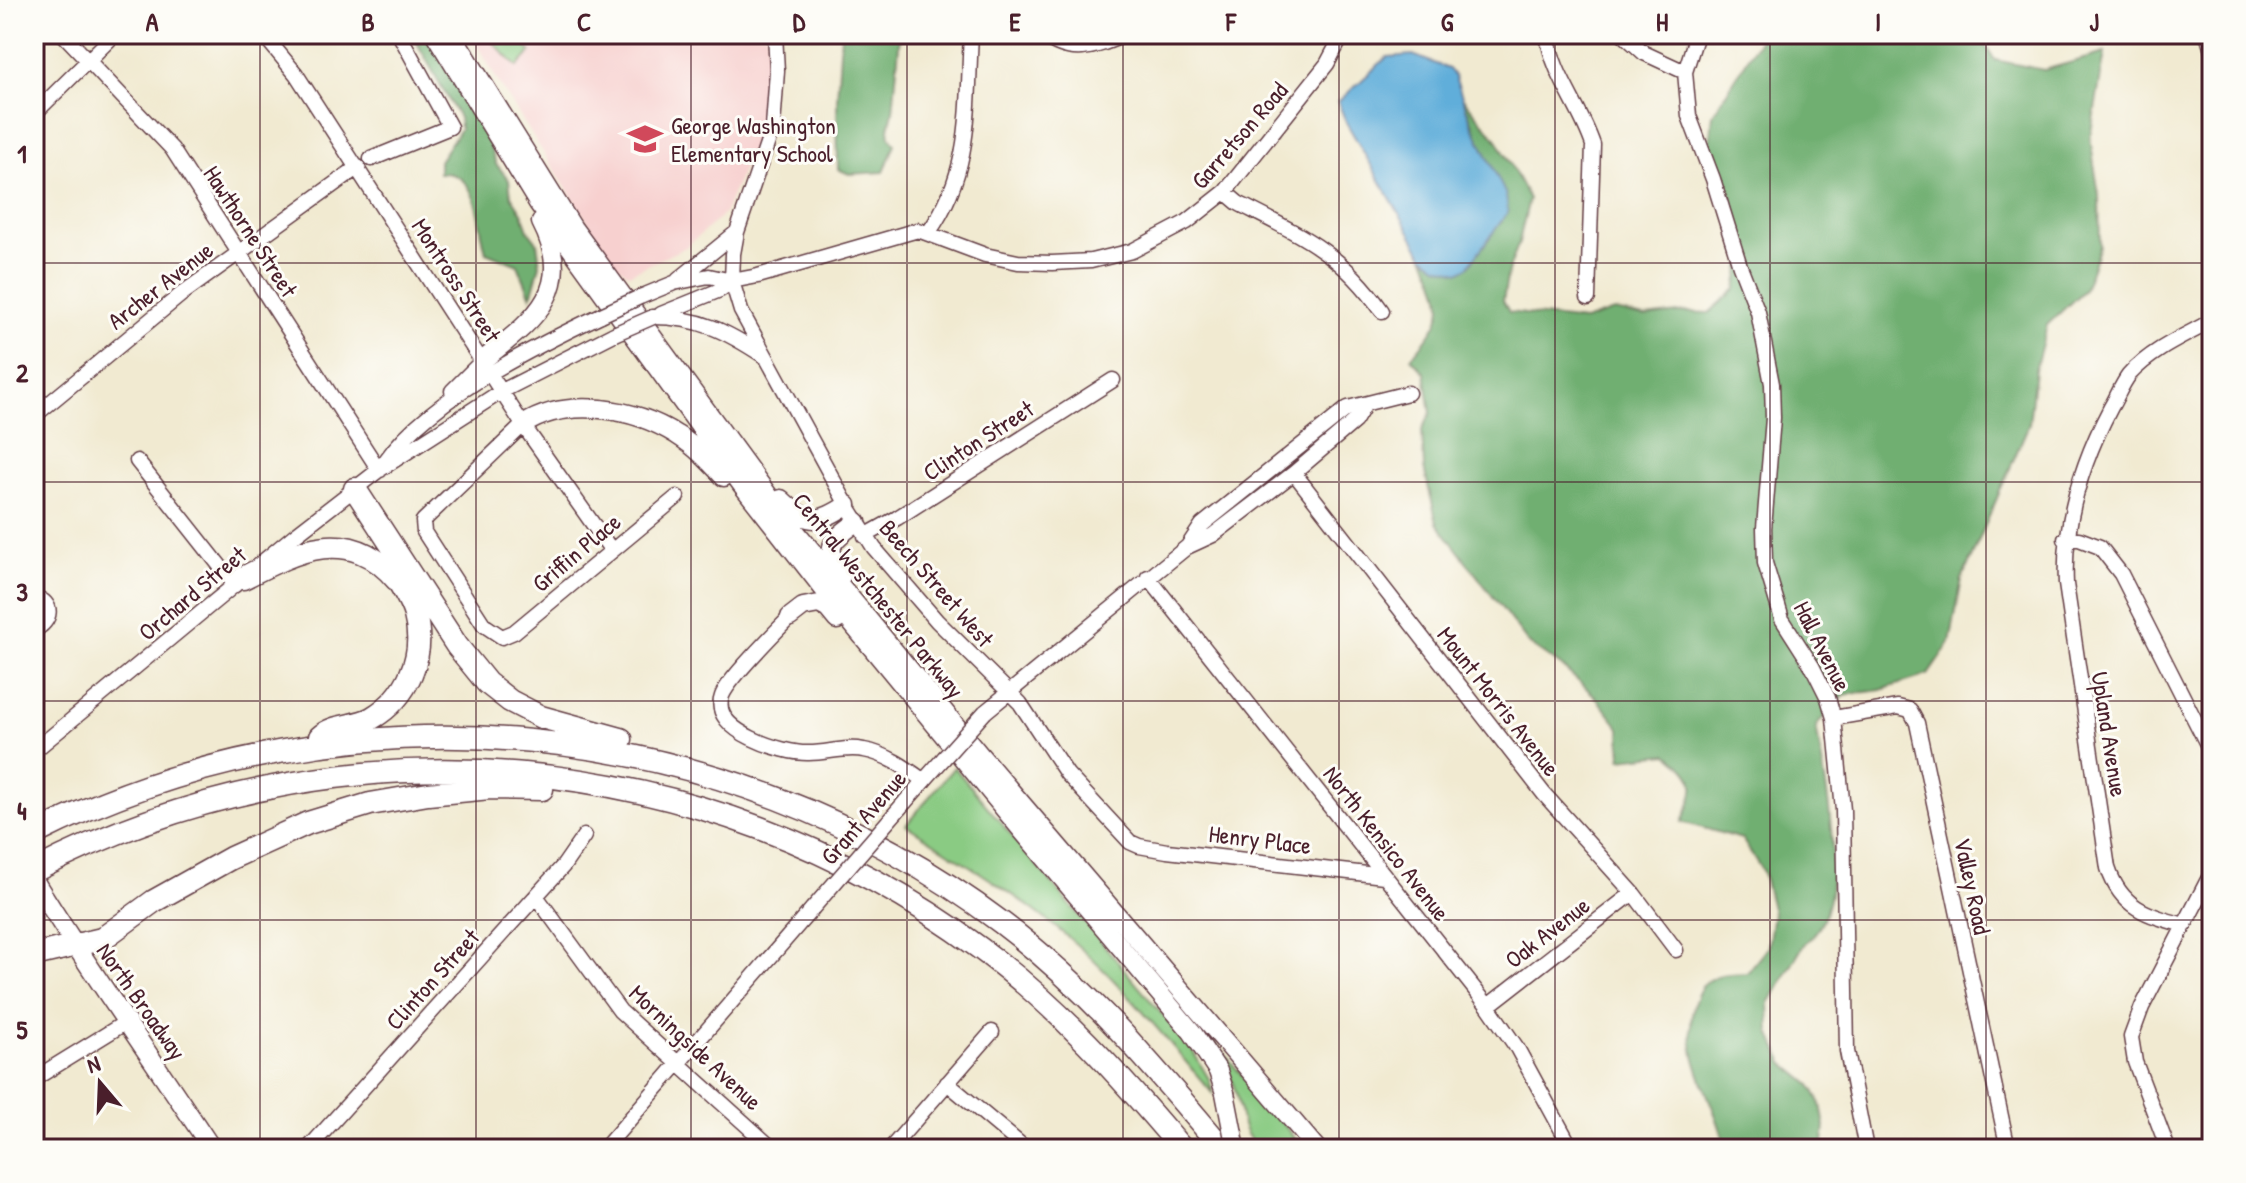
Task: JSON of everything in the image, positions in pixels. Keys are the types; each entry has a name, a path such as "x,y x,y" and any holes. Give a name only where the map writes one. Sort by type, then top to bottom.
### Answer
{"highway":[{"path":"311,746 327,730 360,724 382,712 409,680 417,653 415,613 350,493"},
{"path":"350,493 457,646 487,683 510,701 541,717 625,740 643,756"},
{"path":"239,581 304,549 334,546 372,558 384,566 403,588"},
{"path":"34,834 97,805 176,777 256,756 311,746 465,736 548,742 643,756 718,777 798,806 865,836 943,882 1001,922 1065,975 1123,1032 1223,1149"},
{"path":"34,871 120,832 207,802 274,786 363,773 453,769 544,775 612,786 698,807 764,829 828,856 886,886 945,923 999,962 1067,1023 1182,1149"},
{"path":"34,955 102,939 154,901 265,841 308,823 370,804 428,794 513,788 698,807"},
{"path":"1170,1086 1237,1149"}],"main road":[{"name":"Central Westchester Parkway","path":"435,34 506,152 577,260 782,537 1317,1149"},
{"name":"Central Westchester Parkway","path":"452,34 573,228 764,490 899,670 1192,1032 1218,1071 1237,1149"},
{"path":"487,366 542,308 552,286 554,268 549,240 506,152"},
{"path":"523,425 552,412 582,409 621,412 649,420 679,436 725,478 742,485"},
{"path":"764,490 781,499 795,513 816,520 830,517 847,505"},
{"path":"861,529 836,538 831,547 832,559 878,622 899,670"},
{"path":"782,537 787,557 804,585 802,597 790,617"},
{"path":"790,617 809,605 823,606 899,670"},
{"name":"North Broadway","path":"34,880 73,944 212,1149"}],"street":[{"name":"Hawthorne Street","path":"63,34 172,149 379,470"},
{"path":"34,114 115,34"},
{"name":"Montross Street","path":"263,34 364,163 523,425 612,551"},
{"name":"Archer Avenue","path":"34,416 239,250 364,163 450,127 399,34"},
{"path":"487,366 517,356 674,283 709,276 732,281 737,232 773,127 777,71 775,34"},
{"path":"929,232 953,192 962,160 970,110 971,34"},
{"path":"1042,34 1056,45 1074,49 1096,47 1127,34"},
{"name":"Garretson Road","path":"732,281 907,231 929,232 985,255 1018,262 1091,261 1132,251 1187,222 1225,192 1327,64 1343,34"},
{"path":"1547,34 1555,67 1593,145 1588,298"},
{"path":"1623,34 1644,53 1685,72"},
{"name":"Hall Avenue","path":"1697,34 1685,72 1689,116 1758,312 1772,384 1765,563 1782,619 1812,666 1834,718 1843,810 1847,1051 1866,1149"},
{"path":"2207,34 2212,51"},
{"path":"1225,192 1238,203 1333,255 1363,284 1382,311"},
{"path":"674,283 737,232"},
{"name":"Orchard Street","path":"34,751 379,470 502,391 614,334 720,290 732,281"},
{"name":"Beech Street West","path":"732,281 741,311 861,529 902,584 1020,703 1067,774 1130,842"},
{"path":"653,317 680,317 702,323 730,334 765,356"},
{"name":"Upland Avenue","path":"2184,925 2154,917 2127,902 2114,887 2108,868 2066,584 2065,539 2091,444 2128,376 2145,361 2212,321"},
{"name":"Orchard Street","path":"379,470 389,454 487,366"},
{"name":"Clinton Street","path":"861,529 897,518 1113,380"},
{"name":"Grant Avenue","path":"1187,547 1202,525 1348,408 1408,393"},
{"name":"Grant Avenue","path":"604,1149 985,712 1148,577 1187,547 1213,535 1294,473 1355,421 1364,406"},
{"name":"Griffin Place","path":"523,425 423,521 424,532 484,625 502,637 514,632 677,497"},
{"path":"137,461 239,581"},
{"name":"Mount Morris Avenue","path":"1294,473 1544,794 1633,893 1676,950"},
{"path":"2065,539 2079,539 2100,547 2121,574 2212,754"},
{"name":"North Kensico Avenue","path":"1148,577 1488,1006 1517,1048 1572,1149"},
{"path":"34,597 45,601 49,617 45,625 34,630"},
{"path":"790,617 726,688 720,704 724,717 753,739 774,747 809,753 866,750 900,764 924,781"},
{"name":"Valley Road","path":"1834,718 1898,707 1910,710 1917,723 2008,1149"},
{"name":"Clinton Street","path":"308,1149 573,855 584,836"},
{"name":"Henry Place","path":"1130,842 1167,851 1384,876"},
{"path":"2168,1149 2135,1062 2131,1037 2142,1007 2212,872"},
{"name":"Oak Avenue","path":"1488,1006 1633,893"},
{"name":"Morningside Avenue","path":"536,896 620,1011 773,1149"},
{"path":"34,1079 128,1021"},
{"path":"890,1149 992,1032"},
{"path":"947,1083 1026,1149"}],"shaded area":[{"name":"George Washington Elementary School","path":"471,34 767,34 769,72 763,122 724,214 686,247 629,274 614,263 500,85"}],"green space":[{"path":"412,34 426,34 468,109 484,129 496,164 509,180 511,196 537,242 540,265 531,297 518,265 486,252 470,189 453,174 439,173 439,161 460,129 459,118"},
{"path":"501,34 514,34 531,52 517,67 493,42"},
{"path":"841,34 900,34 889,128 895,144 884,172 849,174 838,169 837,100"},
{"path":"1763,34 1978,34 1995,60 2044,70 2105,53 2090,138 2099,195 2100,246 2084,290 2047,325 2035,370 2029,424 1962,579 1950,643 1928,675 1881,690 1844,695 1816,726 1832,840 1829,901 1820,925 1805,943 1769,1003 1770,1033 1784,1063 1811,1085 1821,1104 1825,1127 1822,1149 1726,1149 1695,1060 1691,1024 1697,997 1707,982 1722,975 1747,973 1768,947 1773,913 1763,872 1742,839 1682,822 1691,800 1693,784 1686,770 1668,754 1621,759 1620,728 1594,695 1561,666 1529,644 1437,523 1424,468 1422,429 1431,413 1425,373 1411,358 1432,331 1441,309 1437,287 1424,256 1438,266 1459,272 1468,267 1508,212 1462,97 1498,141 1529,199 1508,272 1503,301 1509,312 1584,321 1614,311 1645,317 1709,313 1736,289 1745,245 1729,189 1709,149 1713,114"},
{"path":"954,767 1192,1050 1209,1079 1213,1094 1139,1008 1080,947 1021,901 906,825"},
{"path":"1214,1042 1304,1149 1258,1149 1243,1127 1233,1084"}],"water":[{"path":"1413,55 1449,69 1455,77 1472,124 1506,195 1508,212 1468,267 1459,272 1438,266 1424,256 1346,122 1338,102 1387,57"}],"place":[{"name":"George Washington Elementary School","path":"645,139"}]}
